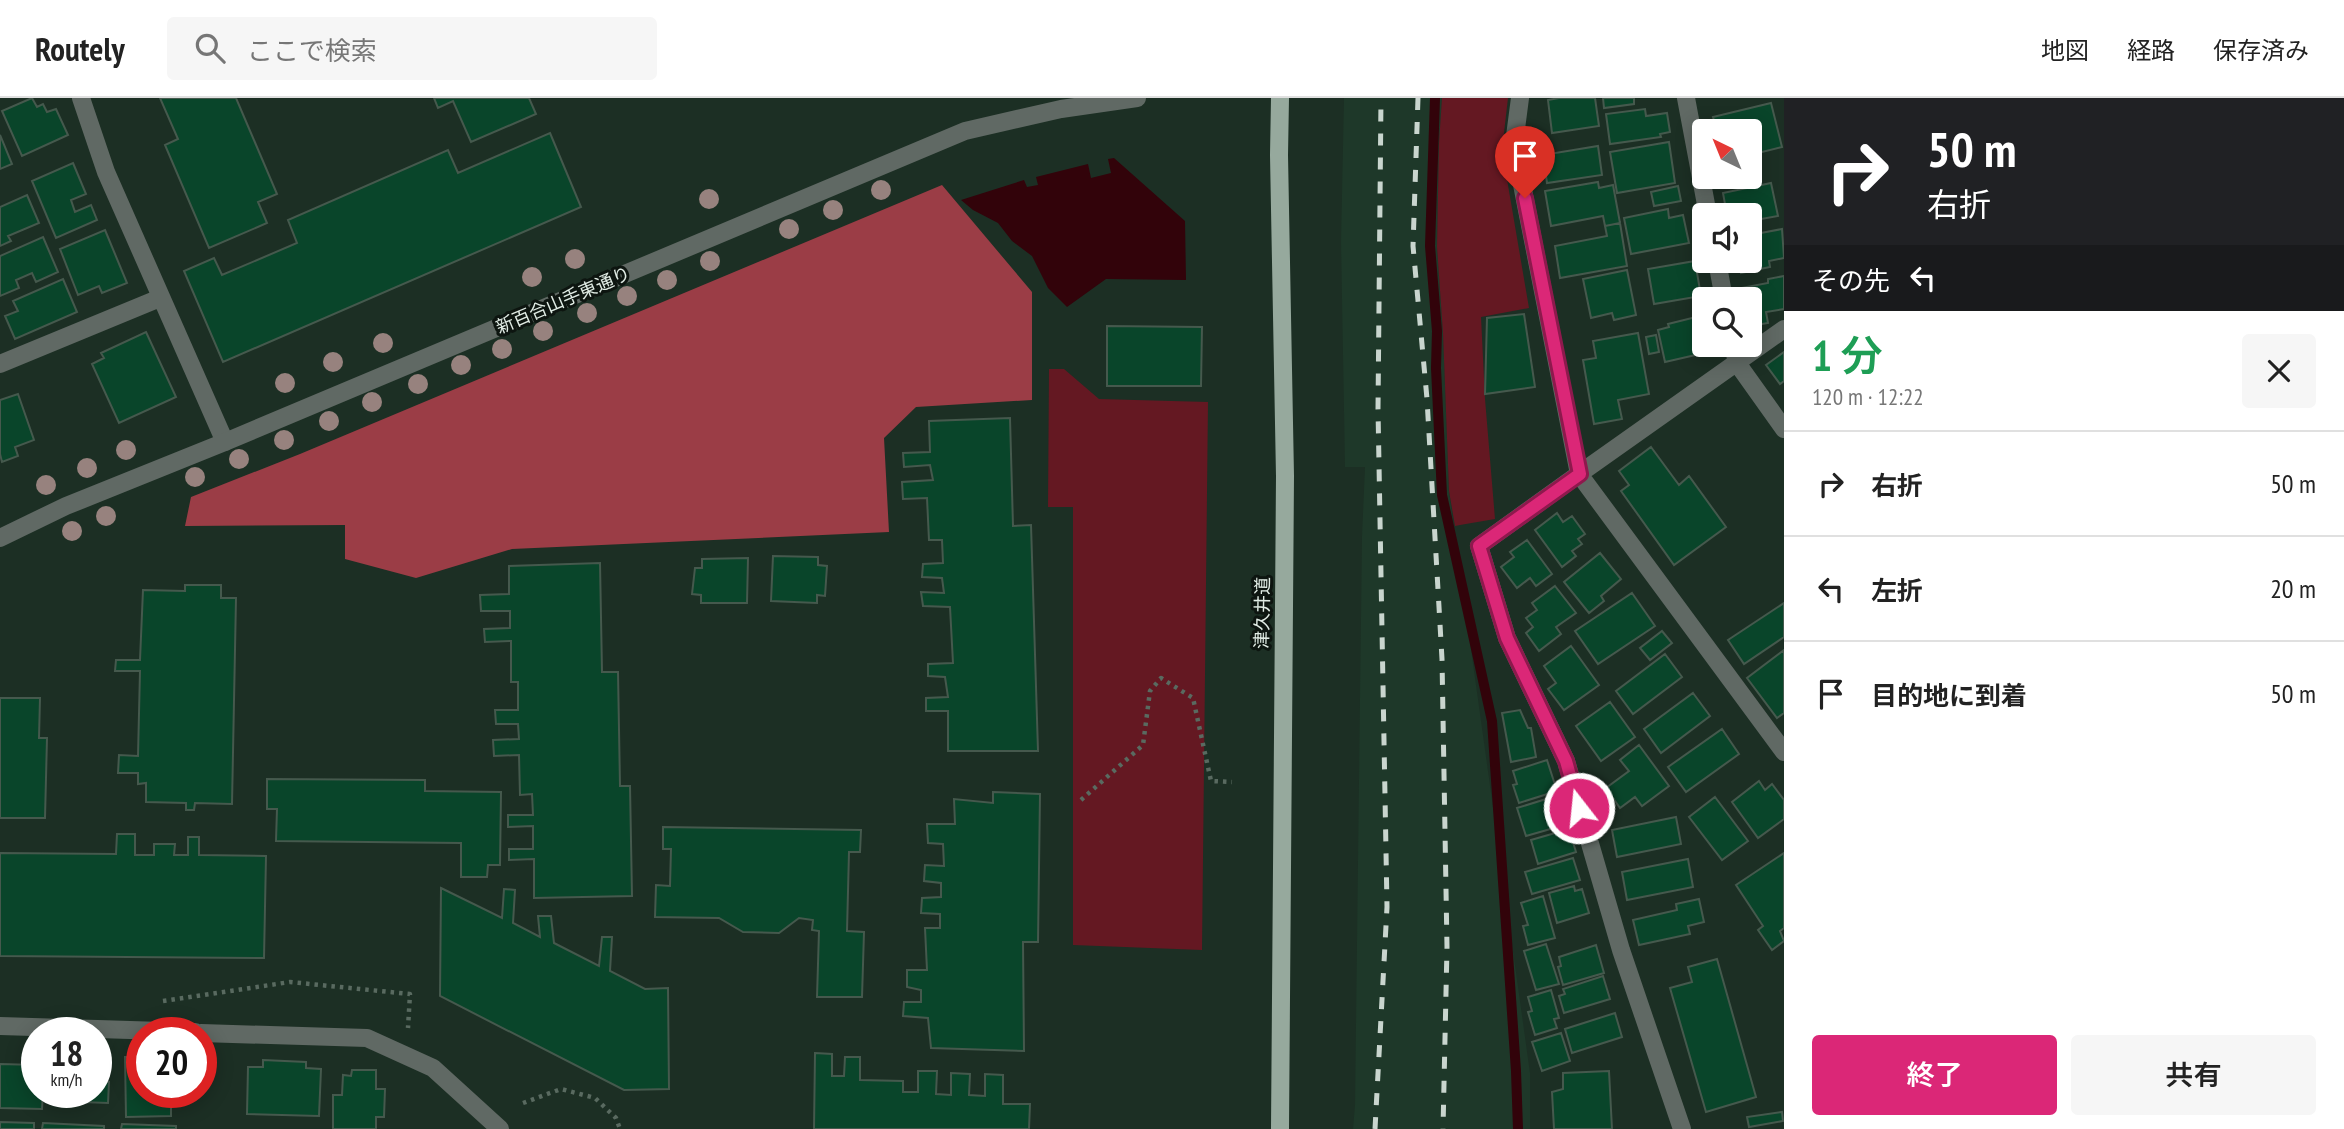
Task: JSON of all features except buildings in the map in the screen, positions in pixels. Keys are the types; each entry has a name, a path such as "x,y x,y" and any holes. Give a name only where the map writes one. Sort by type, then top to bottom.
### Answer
{"main road":[{"name":"津久井道","path":"1280,98 1286,476 1280,1129"}],"street":[{"path":"81,98 106,172 225,442"},
{"name":"新百合山手東通り","path":"0,538 66,506 225,442 965,131 1061,109 1137,98"},
{"path":"1520,98 1514,144 1580,474 1784,752"},
{"path":"1686,98 1706,203"},
{"path":"0,364 160,298"},
{"path":"1762,340 1784,329"},
{"path":"1682,1129 1621,950 1566,761 1507,638 1479,546 1580,474 1731,357"},
{"path":"1737,357 1784,429"},
{"path":"0,1026 126,1030"},
{"path":"217,1033 367,1038 433,1068 500,1129"}],"path":[{"path":"1081,800 1143,745 1150,691 1161,678 1193,698 1210,781 1232,782"},
{"path":"161,1001 290,982 410,995 408,1032"},
{"path":"523,1103 561,1089 595,1098 616,1118 620,1129"}],"shaded area":[{"path":"1344,98 1442,98 1437,247 1449,491 1530,1073 1530,1129 1353,1129 1365,467 1345,467 1341,242"},
{"path":"1442,98 1508,98 1502,150 1529,308 1481,317 1495,519 1455,526 1449,491 1437,247"},
{"path":"1114,158 1185,221 1186,280 1106,279 1067,307 1048,288 1032,256 1012,241 998,223 973,210 961,200 1024,180 1027,187 1038,185 1036,177 1088,164 1091,178 1111,173 1108,159"},
{"path":"942,185 1032,292 1032,400 916,407 884,438 889,532 512,549 416,578 345,559 345,525 185,526 191,497 300,454"},
{"path":"1049,369 1064,369 1099,399 1208,402 1202,950 1073,945 1073,507 1048,507"}],"waterway":[{"path":"1435,98 1430,246 1437,331 1436,368 1442,495 1492,721 1518,1129"}],"railway":[{"path":"1375,1129 1387,907 1378,409 1381,98"},
{"path":"1418,98 1413,246 1427,399 1442,659 1447,947 1443,1129"}],"route":[{"path":"1525,198 1580,474 1479,546 1507,638 1566,761 1579,808"}]}
